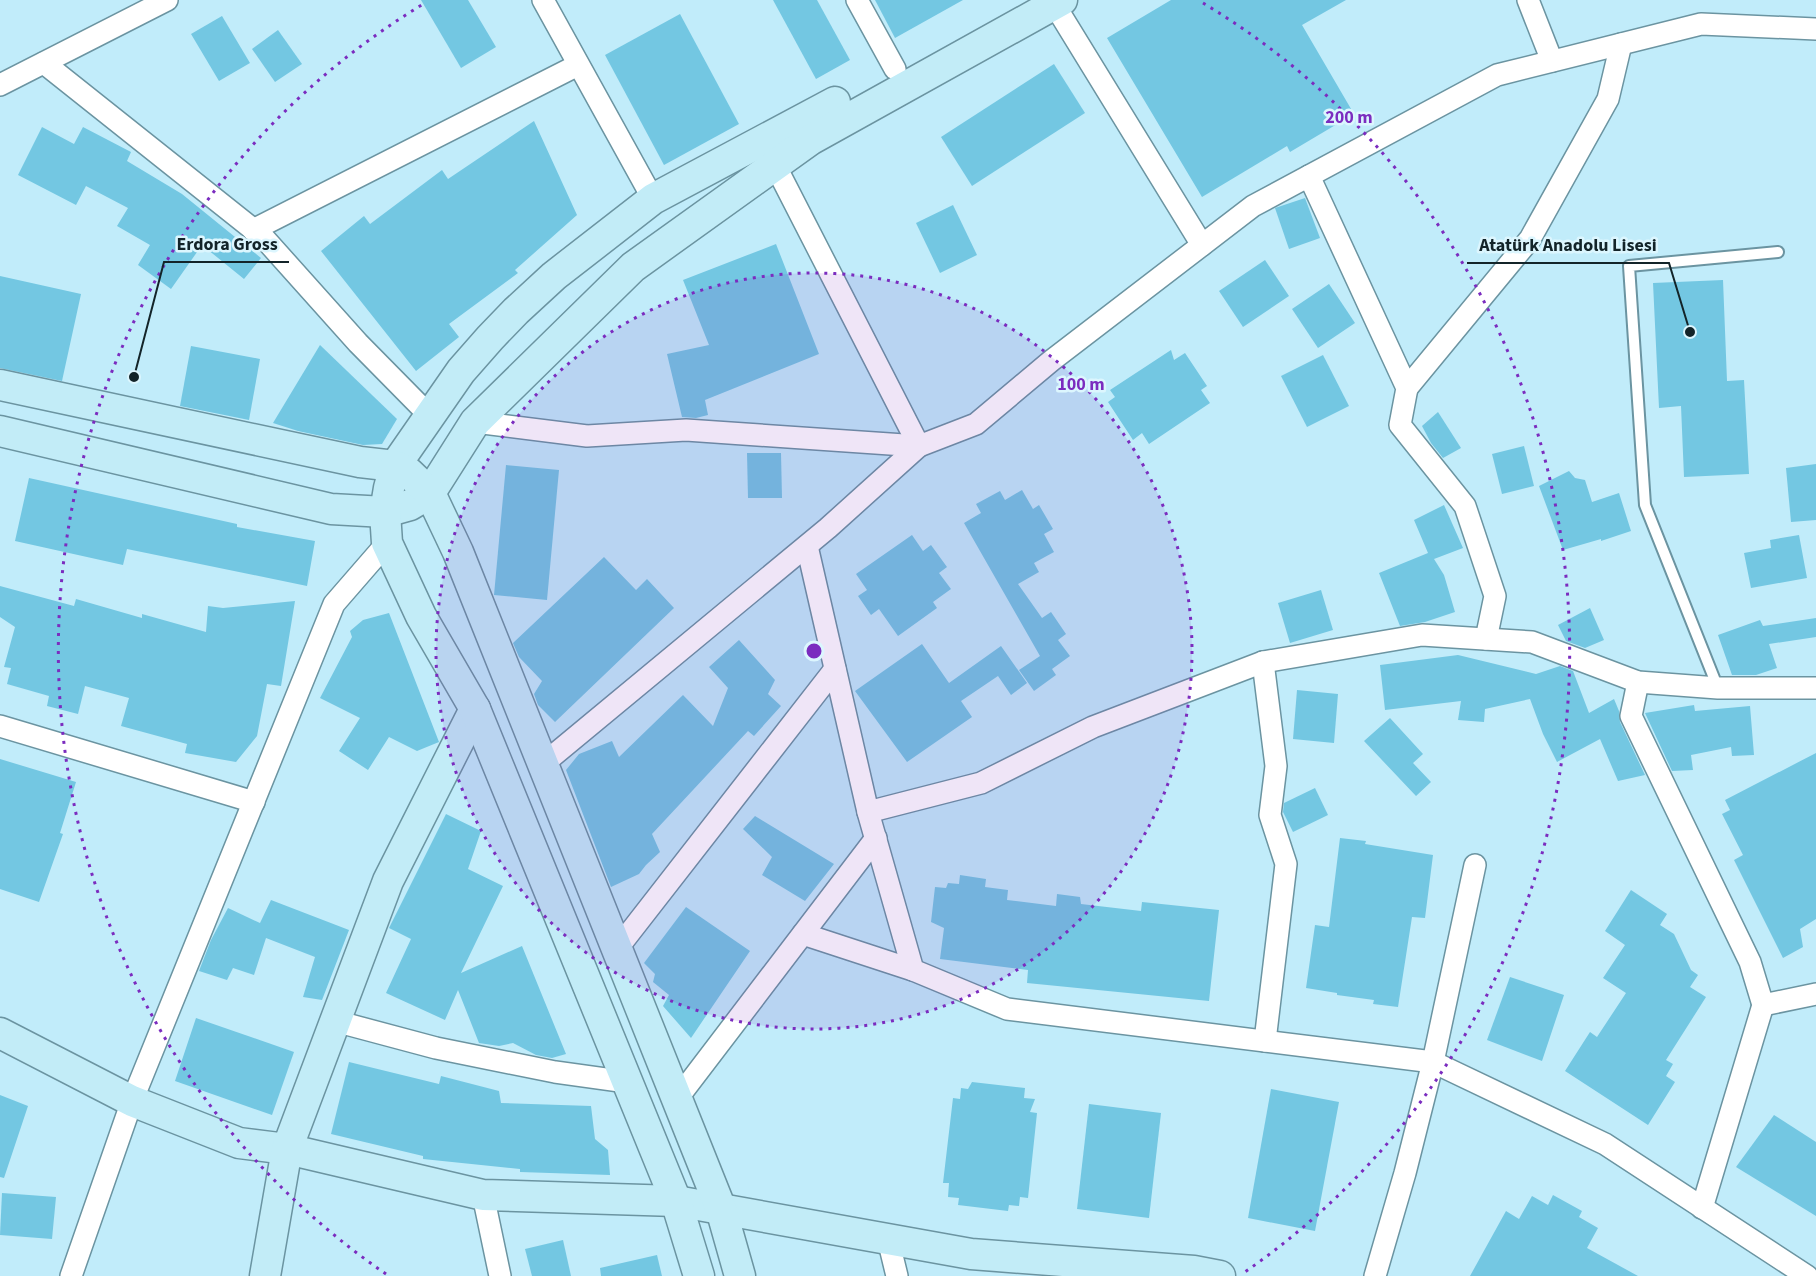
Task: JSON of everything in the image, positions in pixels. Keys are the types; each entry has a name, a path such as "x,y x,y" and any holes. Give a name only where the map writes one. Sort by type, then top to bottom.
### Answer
{"main road":[{"path":"699,1276 676,1201 475,709 421,616 387,543 385,512 389,488 395,466 429,415 461,371 490,338 554,276 653,199 799,122 1019,0"},
{"path":"2,437 331,509 385,512 410,505 430,493 475,422 633,267 810,140 1058,2"},
{"path":"0,386 360,462 395,466 409,473 430,493 458,552 721,1209 740,1276"},
{"path":"265,1276 287,1149 388,881 475,709"},
{"path":"0,1033 132,1101 239,1143 287,1149 483,1195 676,1201 970,1254 1203,1274"}],"street":[{"path":"0,85 167,0"},
{"path":"543,0 653,199"},
{"path":"857,0 895,69"},
{"path":"1528,0 1552,61"},
{"path":"1058,2 1202,245"},
{"path":"543,764 807,546 920,446 976,424 1051,361 1253,206 1497,75 1701,24 1816,29"},
{"path":"1486,639 1495,596 1465,506 1400,425 1407,388 1530,239 1608,99 1621,44"},
{"path":"44,63 264,238 358,344 429,415"},
{"path":"253,230 578,65"},
{"path":"775,165 920,446"},
{"path":"1309,176 1407,388"},
{"path":"475,422 587,436 686,430 920,446"},
{"path":"71,1276 132,1101 333,604 387,543"},
{"path":"807,546 868,812 913,970"},
{"path":"868,812 981,783 1093,727 1263,662 1422,635 1532,642 1638,682 1718,688 1816,688"},
{"path":"1263,662 1276,766 1270,814 1286,864 1265,1041"},
{"path":"617,949 835,669"},
{"path":"1638,682 1630,716 1750,962 1763,1005 1702,1208"},
{"path":"0,726 254,802"},
{"path":"677,1099 876,838"},
{"path":"1375,1276 1405,1173 1433,1062 1475,865"},
{"path":"803,934 913,970 1007,1009 1433,1062 1605,1144 1807,1276"},
{"path":"1763,1005 1816,994"},
{"path":"335,1021 436,1048 555,1072 627,1082"},
{"path":"483,1195 500,1276"},
{"path":"888,1239 897,1276"}],"lane":[{"path":"1718,688 1645,505 1629,266 1778,252"}],"building":[{"path":"421,0 468,0 496,47 461,68"},
{"path":"773,0 817,0 850,60 816,79"},
{"path":"875,0 963,0 895,38"},
{"path":"1171,0 1346,0 1302,25 1354,114 1290,152 1287,146 1202,197 1107,38"},
{"path":"680,14 739,124 664,165 605,55"},
{"path":"222,16 250,63 219,81 191,34"},
{"path":"278,30 302,64 275,82 252,49"},
{"path":"1054,64 1085,113 972,186 941,137"},
{"path":"534,121 577,215 515,270 518,273 449,324 459,337 416,371 321,251 364,216 370,224 442,170 448,179"},
{"path":"42,127 74,144 83,127 131,152 127,161 182,194 261,258 244,279 202,245 171,289 138,265 150,245 117,226 128,208 86,186 76,205 18,175"},
{"path":"1305,198 1320,238 1289,249 1275,208"},
{"path":"953,205 977,255 940,273 916,223"},
{"path":"776,244 819,354 705,400 708,415 696,418 682,417 667,354 709,345 683,280"},
{"path":"1265,260 1289,296 1243,327 1219,291"},
{"path":"0,276 81,294 62,381 0,368"},
{"path":"1723,280 1727,381 1744,380 1749,474 1684,477 1681,406 1659,408 1653,283"},
{"path":"1329,284 1355,323 1318,348 1292,309"},
{"path":"320,345 397,419 382,444 363,445 298,431 273,423"},
{"path":"191,346 260,359 249,420 180,406"},
{"path":"1171,350 1174,360 1185,353 1207,386 1201,390 1210,403 1149,444 1142,433 1133,440 1108,402 1115,397 1110,390"},
{"path":"1323,355 1349,406 1307,427 1281,376"},
{"path":"1438,412 1461,448 1443,458 1431,443 1422,426"},
{"path":"1524,446 1534,486 1502,494 1492,454"},
{"path":"747,453 781,453 782,498 748,498"},
{"path":"1816,464 1816,520 1791,522 1786,468"},
{"path":"506,465 559,470 547,600 494,595"},
{"path":"1569,471 1575,478 1585,480 1592,502 1619,493 1631,531 1563,550 1539,486"},
{"path":"29,478 237,524 237,527 315,541 307,586 127,549 123,565 15,541"},
{"path":"1022,490 1033,509 1039,505 1053,529 1044,534 1054,552 1034,563 1039,572 1018,584 1042,618 1051,612 1066,634 1058,640 1070,656 1052,669 1056,675 1034,691 1019,670 1040,656 964,523 981,513 976,504 1000,491 1005,500"},
{"path":"1444,505 1463,548 1434,559 1444,575 1455,612 1425,622 1400,626 1379,573 1428,553 1414,520"},
{"path":"912,535 923,551 931,545 947,567 939,573 951,589 933,602 937,608 898,636 879,609 871,615 858,596 867,590 856,574"},
{"path":"1799,535 1807,578 1751,588 1744,553 1771,548 1770,540"},
{"path":"604,557 636,590 647,579 674,608 555,722 538,705 534,694 542,681 519,657 513,643"},
{"path":"0,586 74,606 76,599 142,618 142,614 206,632 208,606 223,608 295,601 281,686 267,684 257,736 236,762 185,753 187,744 121,726 129,698 85,686 78,714 47,706 49,696 7,684 11,668 4,667 15,627 0,617"},
{"path":"1321,590 1333,630 1290,643 1278,603"},
{"path":"1590,608 1604,640 1585,648 1566,641 1558,625"},
{"path":"389,613 439,742 417,751 389,737 368,770 339,751 360,718 320,698 352,637 350,631 363,620"},
{"path":"1816,618 1816,637 1769,644 1777,668 1756,675 1732,675 1718,635 1760,620 1763,626"},
{"path":"739,640 775,680 768,694 781,706 754,736 748,731 652,834 660,852 639,874 611,887 566,770 579,754 612,741 619,757 683,695 713,726 728,688 709,667"},
{"path":"922,644 949,683 1001,646 1027,683 1011,695 998,676 961,701 972,717 907,762 855,691"},
{"path":"1458,655 1536,674 1560,666 1573,671 1589,713 1614,699 1619,711 1620,722 1645,775 1618,781 1600,739 1557,762 1543,734 1530,699 1485,709 1484,722 1458,720 1461,701 1385,710 1380,665"},
{"path":"1297,690 1338,694 1334,743 1293,739"},
{"path":"1694,705 1695,711 1750,706 1754,755 1732,756 1731,747 1691,755 1693,770 1672,771 1645,713"},
{"path":"1390,718 1423,754 1413,763 1431,782 1416,796 1364,741"},
{"path":"1816,753 1816,919 1800,929 1803,947 1783,958 1734,860 1743,855 1722,814 1730,810 1725,800"},
{"path":"0,759 76,782 60,833 63,834 39,902 0,889"},
{"path":"1315,788 1328,815 1293,832 1283,812 1284,803"},
{"path":"446,814 481,831 468,869 503,886 461,973 522,946 566,1054 552,1058 536,1055 513,1043 499,1046 479,1043 458,990 445,1020 386,993 411,939 389,928"},
{"path":"755,816 834,864 805,901 762,875 772,857 743,829"},
{"path":"1340,838 1433,855 1425,918 1412,917 1398,1007 1373,1004 1374,1000 1306,988 1315,925 1329,927"},
{"path":"960,875 986,879 985,887 1008,890 1007,900 1056,906 1057,894 1080,897 1081,904 1141,911 1142,902 1219,910 1209,1001 1027,983 1028,970 940,959 944,928 931,922 935,887 946,888 948,883 959,884"},
{"path":"1631,890 1667,914 1660,925 1674,934 1691,970 1698,975 1690,987 1706,997 1666,1060 1673,1064 1666,1076 1675,1082 1648,1125 1565,1071 1590,1032 1597,1037 1626,993 1603,978 1625,945 1605,931"},
{"path":"271,900 349,930 322,1000 303,997 315,957 266,938 254,975 233,968 227,980 199,971 211,940 228,908 260,923"},
{"path":"686,907 750,951 691,1038 663,1006 669,995 653,982 655,974 644,963"},
{"path":"1510,977 1564,995 1542,1061 1487,1040"},
{"path":"196,1018 294,1052 272,1115 175,1081"},
{"path":"349,1062 439,1084 441,1076 499,1091 501,1103 591,1106 595,1139 608,1150 610,1175 520,1172 520,1169 423,1159 423,1156 331,1134"},
{"path":"972,1082 1025,1088 1024,1098 1035,1099 1030,1112 1037,1113 1028,1198 1020,1197 1019,1206 1009,1205 1008,1211 958,1205 959,1198 948,1197 949,1183 943,1183 953,1098 960,1099 961,1088 968,1089"},
{"path":"1271,1089 1339,1102 1315,1231 1248,1218"},
{"path":"0,1095 28,1106 4,1178 0,1177"},
{"path":"1089,1104 1161,1113 1149,1218 1077,1209"},
{"path":"1774,1115 1816,1142 1816,1216 1736,1167"},
{"path":"2,1193 56,1197 52,1239 0,1235"},
{"path":"1553,1195 1582,1211 1579,1217 1598,1228 1587,1248 1638,1276 1470,1276 1506,1211 1519,1219 1532,1196 1548,1205"},
{"path":"563,1240 571,1276 532,1276 525,1249"},
{"path":"657,1255 662,1276 601,1276 600,1268"}],"place":[{"name":"Atatürk Anadolu Lisesi","path":"1690,332"},
{"name":"Erdora Gross","path":"134,377"}]}
